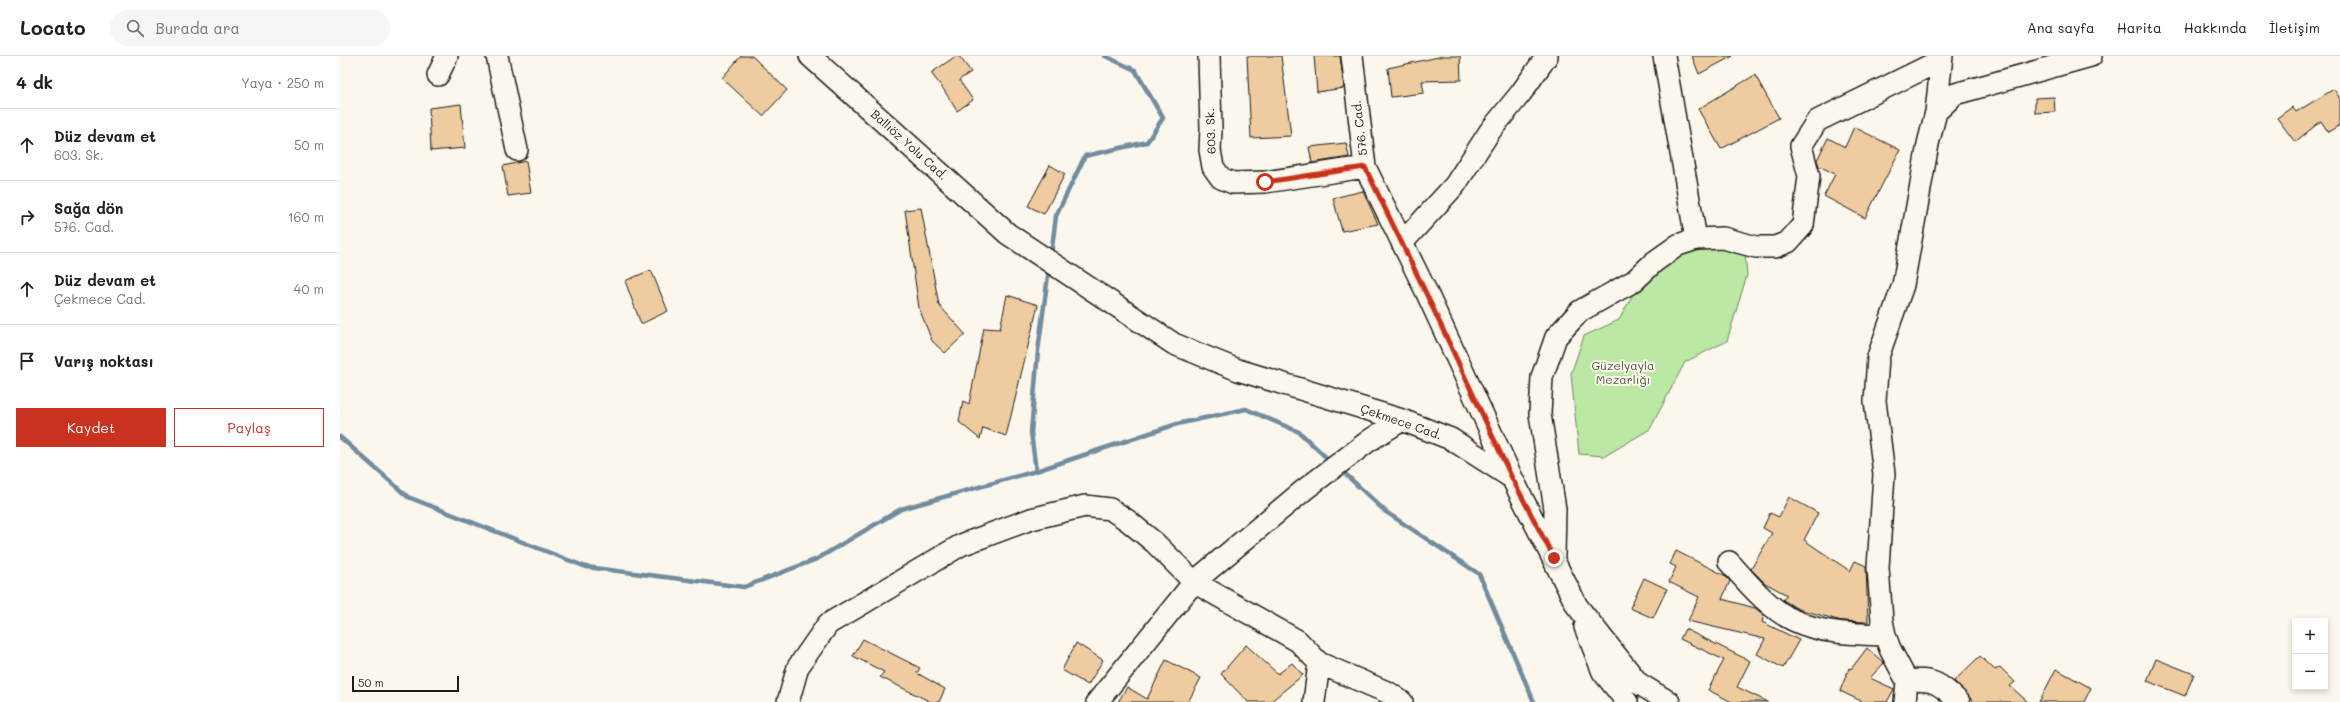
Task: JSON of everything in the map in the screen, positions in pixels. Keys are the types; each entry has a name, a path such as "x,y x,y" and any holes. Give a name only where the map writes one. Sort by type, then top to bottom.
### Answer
{"street":[{"path":"438,75 447,56"},
{"path":"497,56 517,150"},
{"name":"Ballıöz Yolu Cad.","path":"810,56 1008,234 1077,280"},
{"name":"603. Sk.","path":"1209,56 1211,129 1210,150 1214,167 1221,178 1233,183 1265,182 1365,167"},
{"name":"576. Cad.","path":"1352,56 1365,167 1512,478"},
{"path":"1402,243 1454,185 1490,131 1547,56"},
{"path":"1664,56 1696,239"},
{"path":"1936,112 1955,94 2091,56"},
{"path":"1554,558 1555,509 1540,414 1542,377 1556,337 1580,311 1634,281 1654,262 1678,244 1696,239 1722,238 1756,247 1775,247 1788,242 1803,225 1809,176 1801,146 1817,120 1942,58"},
{"path":"1905,702 1907,681 1885,635 1878,568 1884,474 1875,401 1878,357 1903,285 1928,144 1936,112 1942,58"},
{"name":"Çekmece Cad.","path":"1077,280 1174,344 1238,370 1402,420 1451,439 1512,478 1554,558 1577,606 1638,683 1669,702"},
{"path":"1097,702 1194,582 1304,490 1370,440 1402,420"},
{"path":"789,702 798,666 828,624 961,545 1031,520 1085,506 1110,509 1156,543 1194,582 1298,641 1319,663 1389,693 1402,702"},
{"path":"1729,562 1774,607 1793,620 1833,632 1885,635"},
{"path":"1577,606 1603,672 1627,702"},
{"path":"1314,702 1319,663"},
{"path":"1907,681 1925,679 1946,689 1959,702"}],"green space":[{"name":"Güzelyayla Mezarlığı","path":"1691,239 1745,252 1747,275 1727,341 1685,362 1650,429 1605,456 1579,454 1571,374 1584,336 1619,320 1642,278"}],"building":[{"path":"741,56 752,56 787,90 763,116 722,78"},
{"path":"956,56 959,56 971,72 959,80 973,100 957,111 931,73"},
{"path":"1247,56 1281,56 1291,136 1251,138"},
{"path":"1314,56 1340,56 1344,88 1317,92"},
{"path":"1443,56 1460,56 1461,80 1422,81 1424,93 1391,97 1388,68"},
{"path":"1692,56 1733,56 1699,74"},
{"path":"1755,75 1779,118 1721,149 1698,109"},
{"path":"2334,89 2340,99 2340,125 2328,132 2321,121 2295,142 2277,118 2292,107 2296,112"},
{"path":"2054,97 2055,112 2035,113 2035,98"},
{"path":"461,104 465,148 431,151 429,108"},
{"path":"1854,127 1900,150 1865,218 1824,196 1835,174 1819,166 1817,160 1828,138 1845,147"},
{"path":"1346,143 1349,157 1312,163 1309,147"},
{"path":"526,161 531,193 508,196 503,166"},
{"path":"1050,165 1065,174 1044,214 1028,206"},
{"path":"1363,191 1378,224 1342,231 1333,198"},
{"path":"921,208 939,305 965,334 945,353 932,341 919,308 905,210"},
{"path":"651,270 668,311 641,324 625,281"},
{"path":"1007,295 1038,305 1006,436 983,428 980,439 959,422 963,401 969,404 984,328 1000,329"},
{"path":"1789,497 1818,513 1804,540 1850,571 1855,561 1866,566 1868,622 1842,621 1798,609 1783,600 1787,595 1765,583 1751,569 1772,533 1763,528 1770,513 1779,517"},
{"path":"1676,551 1724,575 1730,581 1722,599 1755,608 1764,615 1762,622 1799,640 1783,668 1757,654 1765,639 1688,621 1699,597 1669,582 1676,567 1670,564"},
{"path":"1644,578 1667,589 1653,618 1630,608"},
{"path":"1685,629 1750,661 1737,687 1768,702 1732,702 1708,690 1724,660 1680,639"},
{"path":"863,639 920,668 917,673 945,689 939,702 931,702 880,677 884,672 853,656"},
{"path":"1076,643 1103,660 1088,685 1062,670"},
{"path":"1246,645 1278,674 1292,663 1303,675 1270,702 1248,702 1221,674"},
{"path":"1867,648 1884,663 1870,678 1894,689 1887,702 1863,702 1840,691 1849,668 1851,669"},
{"path":"1980,656 1995,670 2000,667 2015,682 2010,686 2028,702 1974,702 1954,681"},
{"path":"2156,659 2194,674 2185,696 2147,681"},
{"path":"1166,660 1201,678 1188,702 1118,702 1127,687 1147,699"},
{"path":"2056,669 2091,688 2084,702 2039,702"}],"waterway":[{"path":"1051,255 1056,216 1085,156 1147,142 1163,118 1135,70 1105,56"},
{"path":"1036,471 1031,432 1038,351 1049,268"},
{"path":"340,437 408,497 586,567 744,587 817,559 901,509 1036,471 1177,424 1246,409 1299,432 1331,462"},
{"path":"1340,469 1386,512 1479,574 1534,702"}],"route":[{"path":"1265,182 1365,167 1424,289 1512,478 1554,558"}]}
